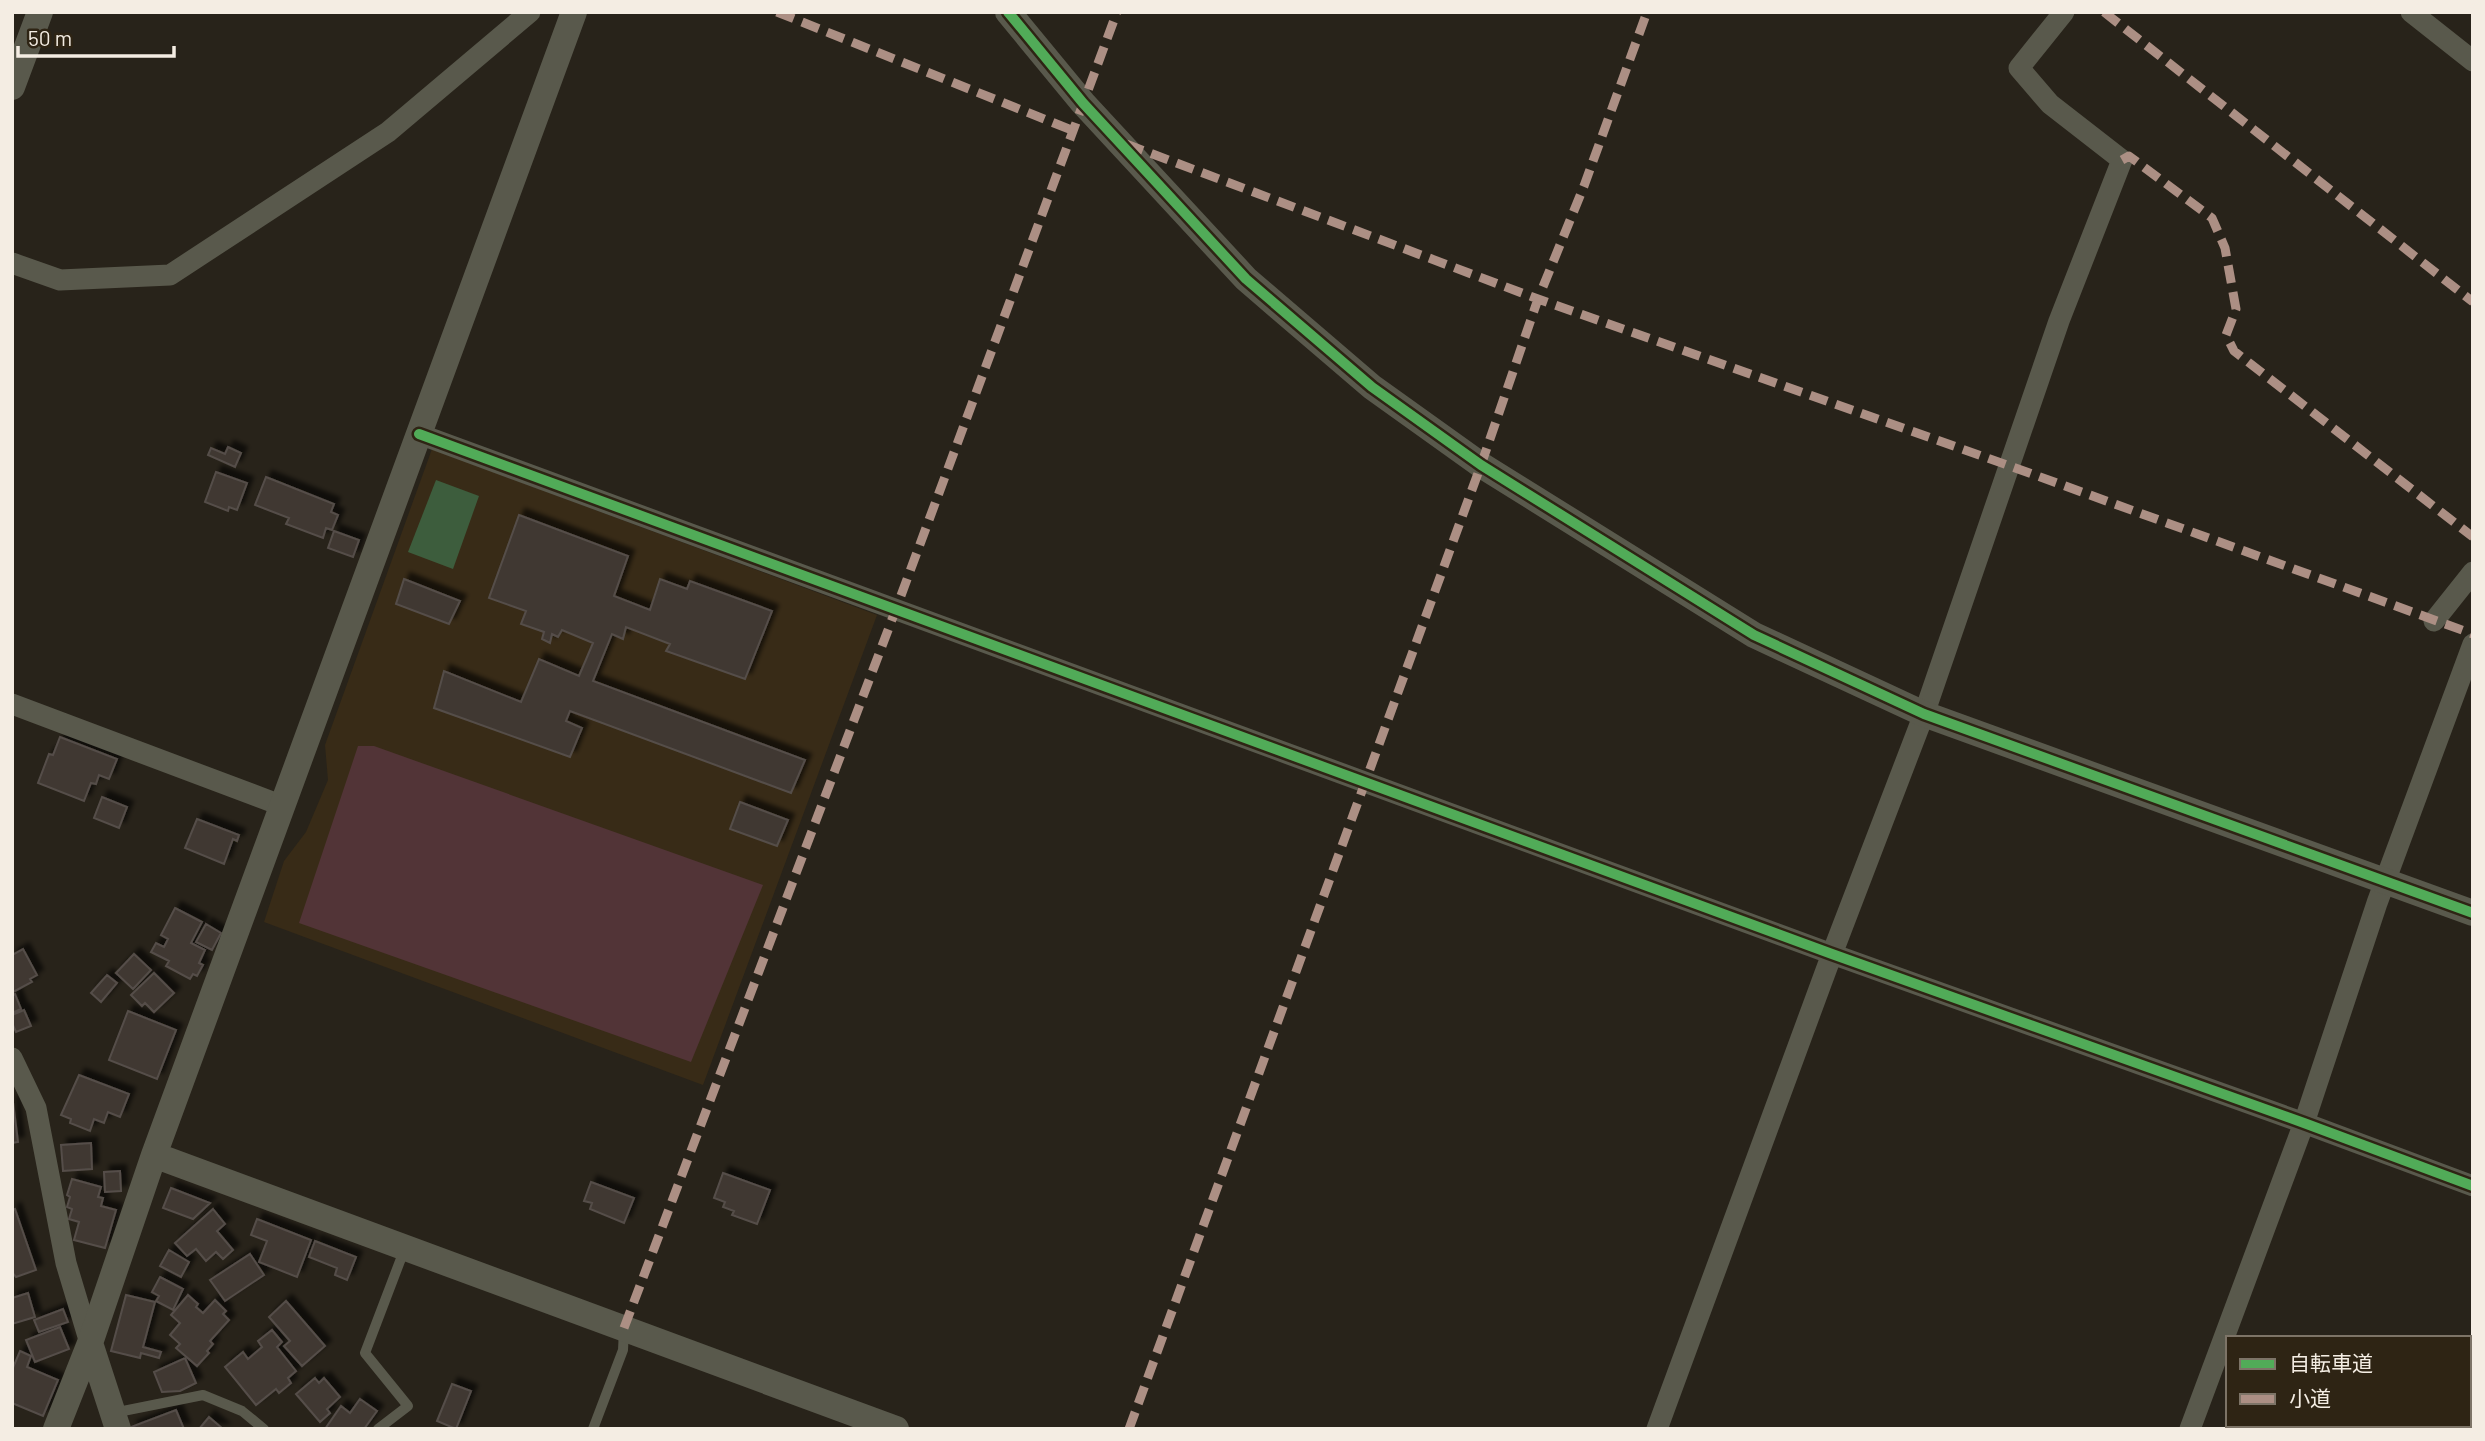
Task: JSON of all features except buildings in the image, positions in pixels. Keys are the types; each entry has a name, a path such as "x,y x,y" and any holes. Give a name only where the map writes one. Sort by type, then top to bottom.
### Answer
{"street":[{"path":"12,87 40,12"},
{"path":"12,263 60,280 170,275 387,132 530,12"},
{"path":"55,1429 90,1343 154,1155 574,12"},
{"path":"1008,12 1083,103 1245,279 1372,387 1481,465 1755,635 1924,714 2473,913"},
{"path":"1657,1429 1832,954 1924,714 2059,321 2122,160 2050,104 2019,68 2064,12"},
{"path":"2411,12 2473,61"},
{"path":"419,434 1832,954 2473,1186"},
{"path":"2434,621 2473,572"},
{"path":"2190,1429 2304,1123 2385,881 2473,643"},
{"path":"12,704 283,806"},
{"path":"12,1058 36,1108 66,1263 115,1421"},
{"path":"154,1155 896,1429"}],"lane":[{"path":"378,1429 408,1406 365,1353 405,1248"},
{"path":"593,1429 623,1350 624,1328"},
{"path":"115,1421 203,1395 242,1411 264,1429"}],"shaded area":[{"path":"432,449 877,615 703,1085 264,922 284,861 306,832 328,780 325,745"},
{"path":"436,480 479,496 453,569 408,552"},
{"path":"358,746 374,746 763,885 691,1062 299,923"}],"marked path":[{"path":"777,12 1074,131"},
{"path":"624,1328 896,609 1117,12"},
{"path":"1129,1429 1481,465 1538,299 1584,186 1647,12"},
{"path":"2104,12 2473,302"},
{"path":"1126,144 1538,299 2473,634"},
{"path":"2122,160 2129,156 2212,218 2225,248 2236,309 2226,335 2234,351 2473,537"}],"cycle path":[{"path":"1008,12 1083,103 1246,279 1372,387 1481,465 1754,635 1924,714 2473,913"},
{"path":"419,434 1832,954 2473,1186"}]}
